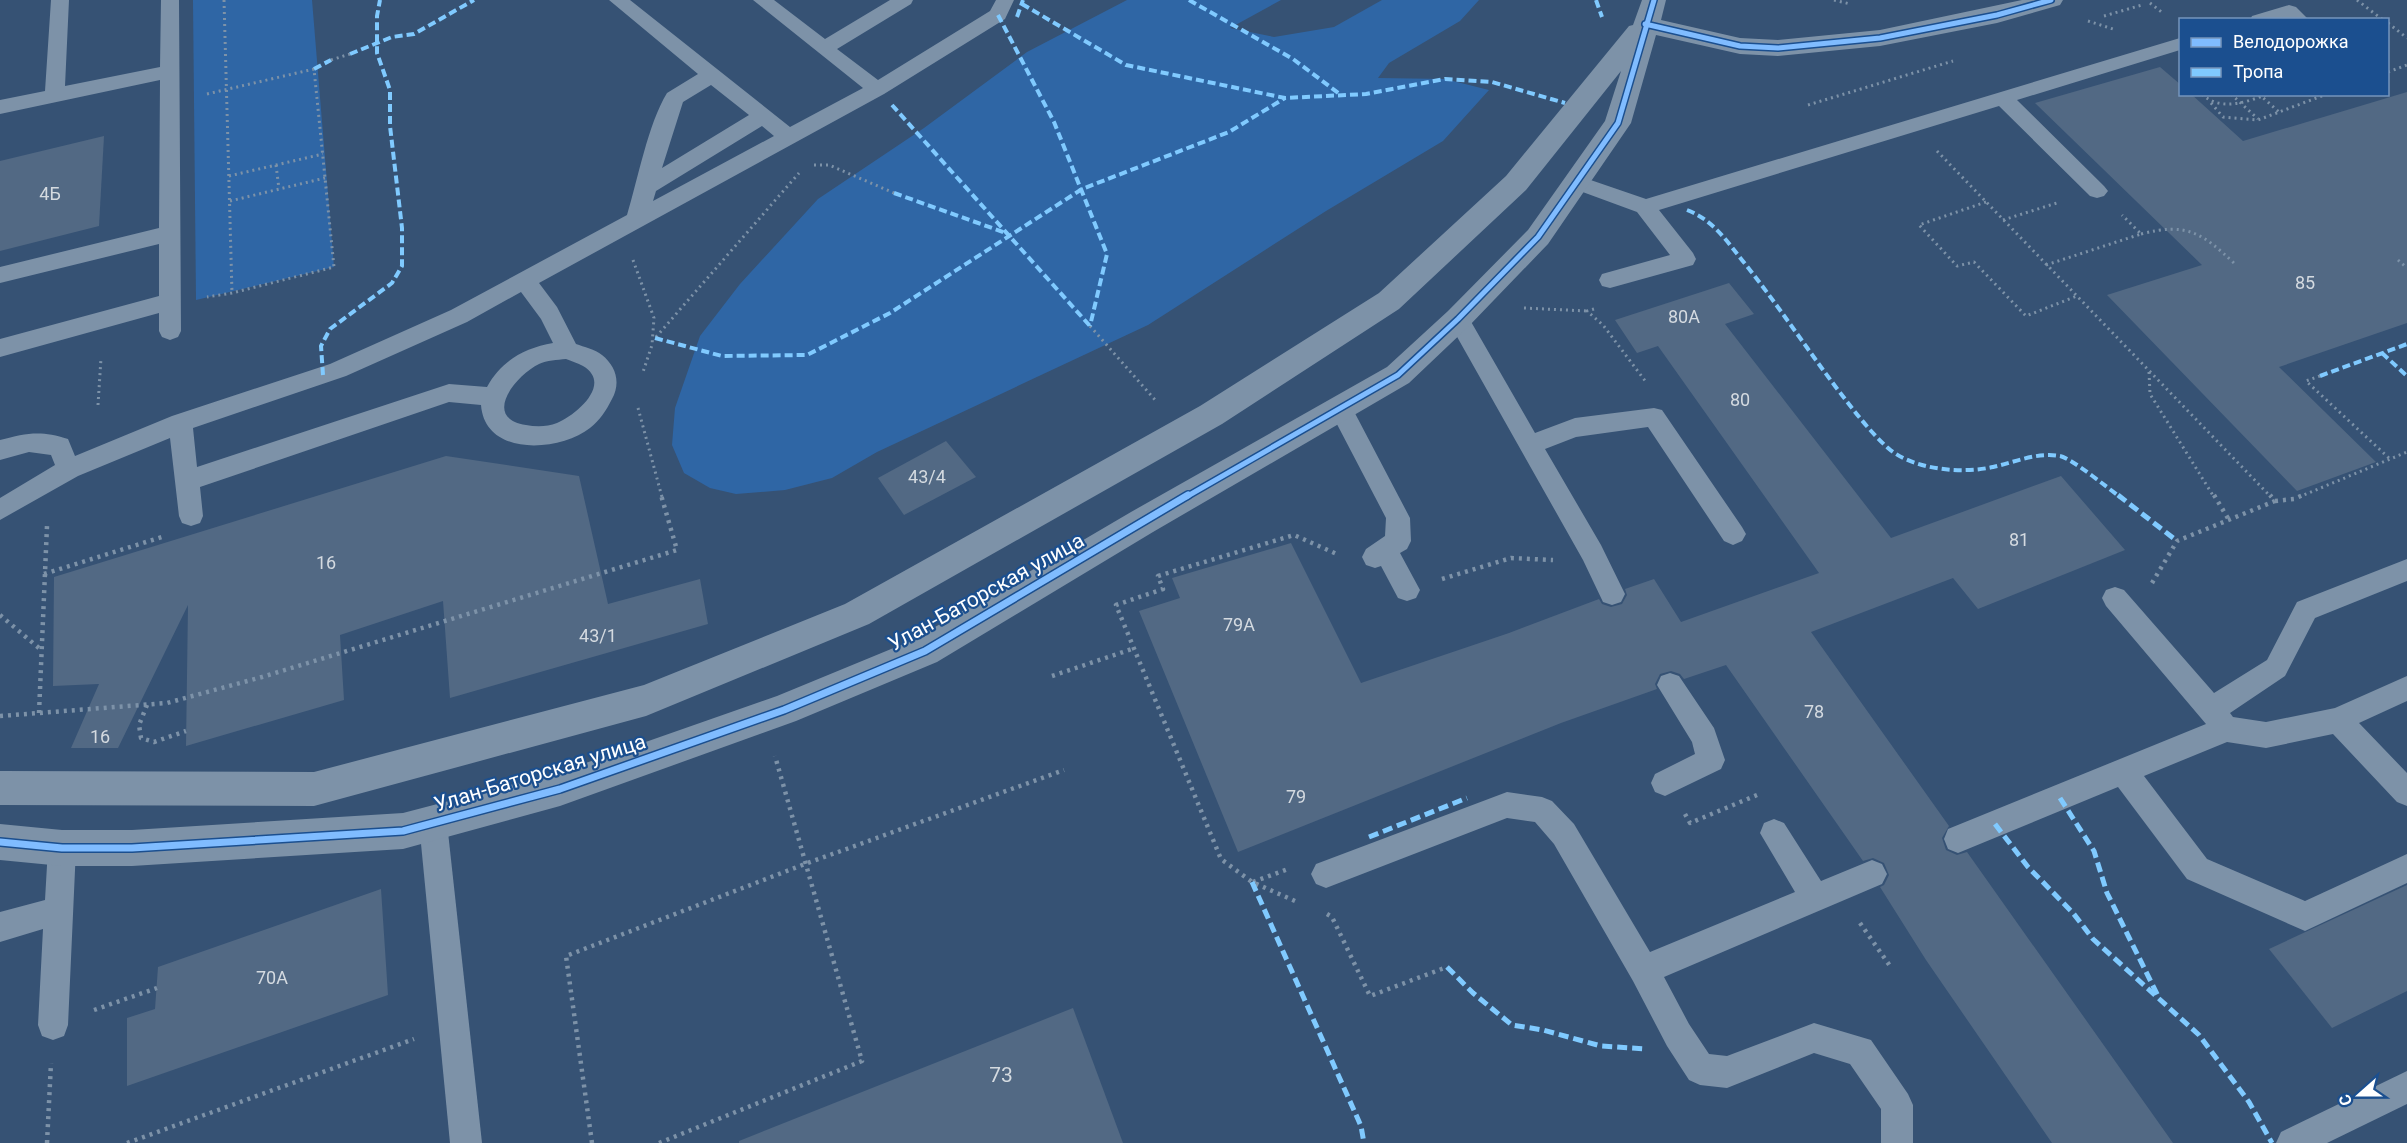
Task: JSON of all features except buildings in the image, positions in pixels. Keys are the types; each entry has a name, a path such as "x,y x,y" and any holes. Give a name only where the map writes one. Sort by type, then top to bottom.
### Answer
{"street":[{"path":"0,789 314,789 646,700 857,614 1211,415 1389,301 1516,183 1649,12 1740,46 1778,48 1880,38 1997,15 2051,0"},
{"name":"Улан-Баторская улица","path":"0,842 62,848 132,848 403,831 571,785 784,710 925,651 1398,375 1458,320 1538,237 1618,123 1649,12"}],"lane":[{"path":"55,96 60,0"},
{"path":"170,331 171,0"},
{"path":"618,0 789,137"},
{"path":"762,0 877,89"},
{"path":"824,48 904,0"},
{"path":"0,510 69,470 180,423 338,370 459,316 877,89 998,15 1005,0"},
{"path":"2266,18 2289,11 2298,18"},
{"path":"1645,207 2179,45"},
{"path":"0,107 170,71"},
{"path":"637,219 665,121 674,98 712,75"},
{"path":"2003,98 2097,191"},
{"path":"646,187 763,116"},
{"path":"1576,182 1645,207 1685,259 1610,280"},
{"path":"0,275 170,233"},
{"path":"524,281 542,300 558,325 567,350"},
{"path":"0,348 170,301"},
{"path":"1458,320 1592,553 1612,594"},
{"path":"567,350 597,361 604,372 606,384 603,398 595,411 581,423 565,431 546,436 529,437 514,433 500,424 493,412 493,397 500,382 512,369 529,358 547,352 567,350"},
{"path":"187,481 449,393 493,397"},
{"path":"1340,407 1398,518 1398,541 1380,553 1407,590"},
{"path":"1529,445 1575,428 1654,417 1734,534"},
{"path":"180,423 191,516"},
{"path":"0,450 29,442 58,446 69,470"},
{"path":"1958,838 2124,772 2218,720 2276,668 2307,610 2407,570"},
{"path":"2123,607 2218,720 2266,735 2337,720 2407,688"},
{"path":"1665,783 1711,760 1704,737 1670,685"},
{"path":"2337,720 2407,793"},
{"path":"2124,772 2197,869 2306,916 2407,868"},
{"path":"1326,874 1507,805 1542,810 1564,834 1644,970 1678,1035 1700,1069 1727,1072 1814,1038 1860,1051 1897,1105 1897,1143"},
{"path":"433,824 465,1143"},
{"path":"1774,833 1815,898"},
{"path":"53,1025 62,848"},
{"path":"1644,970 1872,874"},
{"path":"0,927 59,910"},
{"path":"2292,1143 2407,1087"}],"path":[{"path":"224,0 232,293"},
{"path":"2357,0 2380,18"},
{"path":"2104,16 2142,5"},
{"path":"2389,24 2407,38"},
{"path":"2398,32 2407,29"},
{"path":"331,60 350,54"},
{"path":"1808,105 1953,61"},
{"path":"2389,72 2407,65"},
{"path":"170,103 314,69 334,267 232,293 170,301"},
{"path":"2204,96 2223,117 2258,120 2322,96"},
{"path":"2234,96 2258,120"},
{"path":"2211,103 2241,102 2260,96 2280,113"},
{"path":"1912,125 2275,501"},
{"path":"229,176 323,154"},
{"path":"276,165 279,189"},
{"path":"639,382 655,338 806,165 829,165 894,193"},
{"path":"230,201 325,178"},
{"path":"2003,220 2097,191"},
{"path":"1986,202 1920,225 1958,266 1974,262 2026,316 2077,296"},
{"path":"2120,213 2141,234"},
{"path":"637,219 629,242 635,269 650,302 655,338"},
{"path":"2046,265 2166,226 2183,227 2205,236 2235,264"},
{"path":"2398,260 2407,268"},
{"path":"1522,308 1587,311"},
{"path":"1603,325 1651,389"},
{"path":"1090,326 1156,402"},
{"path":"98,405 101,350"},
{"path":"2149,371 2151,394 2229,520"},
{"path":"2320,376 2306,381 2390,459"},
{"path":"0,716 167,703 262,677 677,550 645,440 637,402"},
{"path":"2123,607 2177,541 2275,501 2294,499 2407,452"},
{"path":"44,574 169,535 187,523 191,516"},
{"path":"39,713 47,526"},
{"path":"1302,904 1252,882 1221,859 1116,604 1163,590 1158,576 1294,535 1345,558 1380,553"},
{"path":"1448,579 1511,558 1563,561 1592,553"},
{"path":"0,615 40,649"},
{"path":"1052,676 1134,648"},
{"path":"147,705 139,725 141,738 154,742 186,731"},
{"path":"659,1143 862,1061 772,747"},
{"path":"592,1143 566,956 805,864 1064,770"},
{"path":"1680,807 1690,822 1729,806"},
{"path":"1322,913 1332,917 1370,996 1447,967"},
{"path":"1860,923 1890,966"},
{"path":"47,1143 53,1025 157,988"},
{"path":"127,1143 384,1050"}],"shaded area":[{"path":"193,0 312,0 334,267 196,300"},
{"path":"1127,0 1281,0 1230,28 1274,37 1334,27 1382,0 1479,0 1460,21 1389,63 1378,78 1445,79 1489,90 1443,141 1326,211 1148,325 877,452 832,478 785,490 736,494 710,488 684,473 672,445 675,408 700,336 740,284 818,199 924,128 1027,52"}],"marked path":[{"path":"323,375 321,346 330,329 392,283 402,266 402,228 390,126 390,90 377,53 377,16 380,0"},
{"path":"350,54 392,37 414,34 474,0"},
{"path":"1017,17 1023,0"},
{"path":"1189,0 1293,59 1341,95"},
{"path":"1596,0 1602,17"},
{"path":"1022,4 1126,65 1285,98 1366,94 1445,79 1492,82 1565,103"},
{"path":"998,15 1054,122 1107,254 1090,326"},
{"path":"314,69 331,60"},
{"path":"655,338 722,356 807,355 890,313 1082,189 1229,132 1285,98"},
{"path":"892,105 1090,326"},
{"path":"894,193 1006,233"},
{"path":"1687,210 1703,216 1714,225 1767,291 1801,341 1860,419 1890,450 1922,467 1947,469 1990,468 2039,455 2062,456 2143,513 2177,541"},
{"path":"2320,376 2407,344"},
{"path":"2382,353 2407,376"},
{"path":"1369,837 1467,798"},
{"path":"2060,798 2094,851 2107,893 2158,996"},
{"path":"1995,824 2028,867 2073,913 2093,939 2199,1035 2249,1102 2272,1143"},
{"path":"1252,882 1361,1126 1364,1143"},
{"path":"1447,967 1473,993 1512,1025 1543,1030 1601,1046 1647,1049"}],"cycle path":[{"path":"0,842 62,848 132,848 403,831 560,789 784,710 925,651 1142,522 1398,375 1458,319 1538,237 1618,123 1654,0"},
{"path":"1645,24 1740,46 1778,48 1880,38 1997,15 2051,0"}]}
